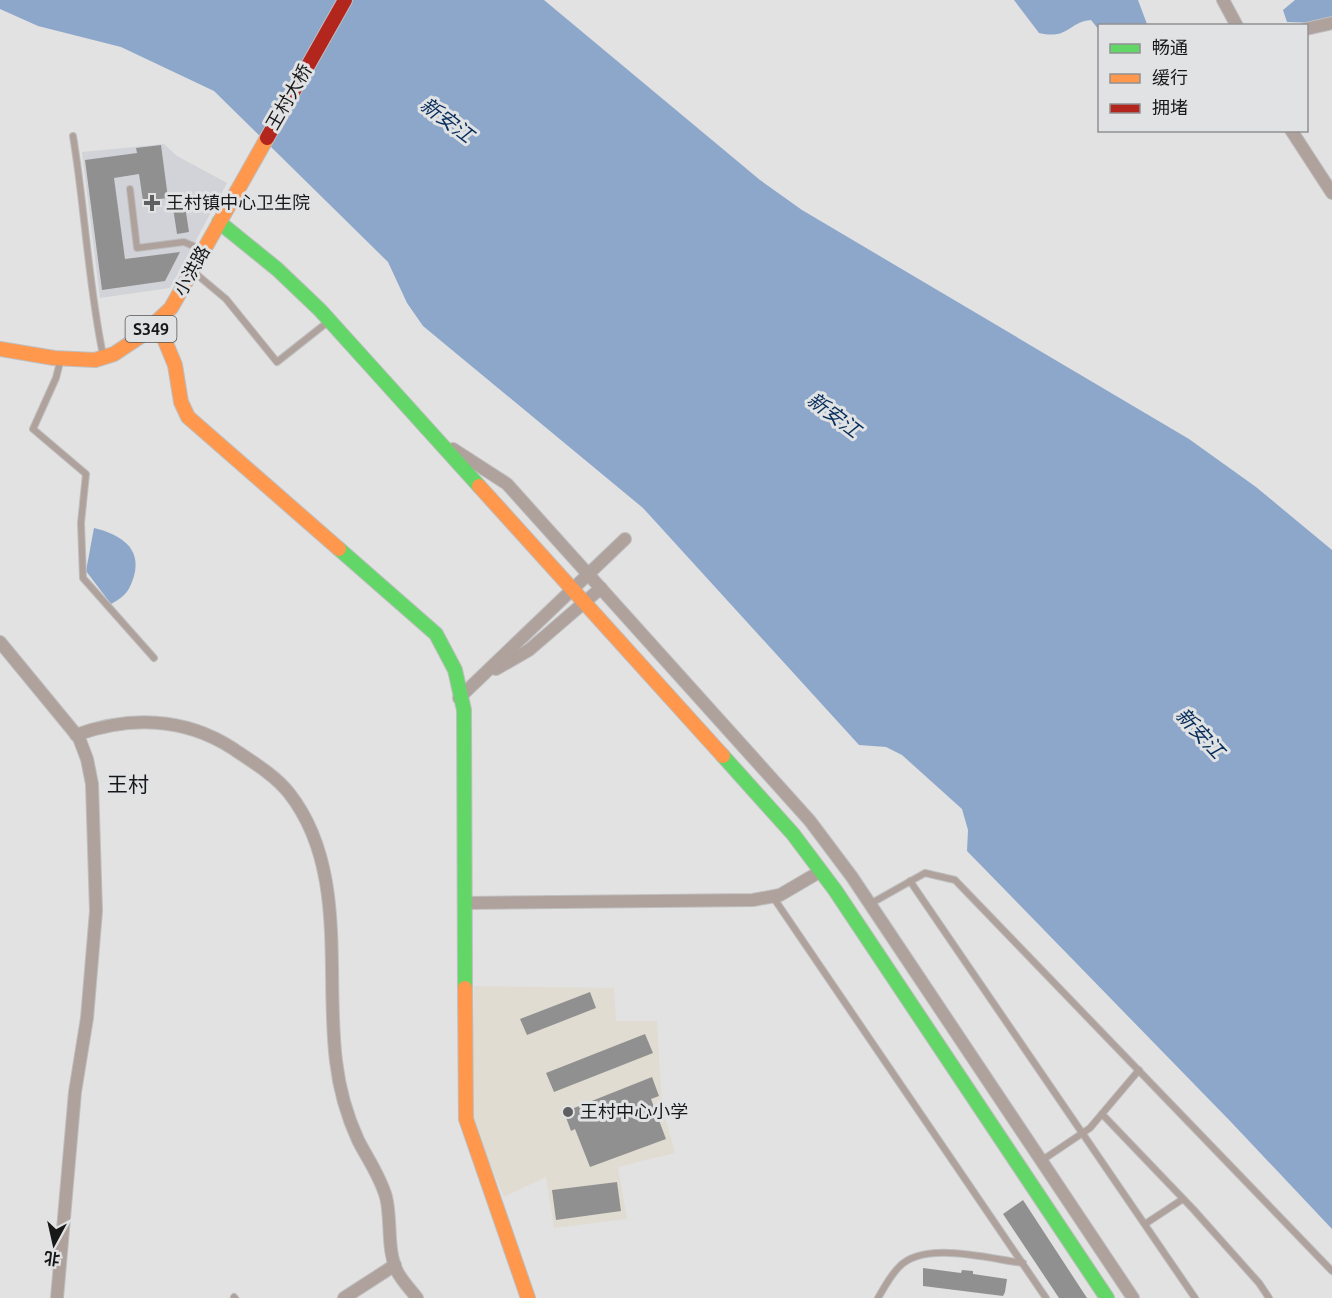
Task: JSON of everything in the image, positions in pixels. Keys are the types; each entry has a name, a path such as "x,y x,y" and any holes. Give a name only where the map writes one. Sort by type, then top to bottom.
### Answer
{"street":[{"name":"王村大桥","path":"234,194 345,0"},
{"path":"1223,0 1236,24"},
{"path":"1308,29 1332,23"},
{"path":"1293,132 1332,193"},
{"name":"小洪路","path":"104,359 158,324 171,308 234,194"},
{"path":"219,222 277,269 330,321 774,812 821,871 1107,1298"},
{"path":"158,324 175,365 181,402 188,417 436,634 450,657 464,710 466,1119 528,1298"},
{"path":"0,349 61,359 104,359"},
{"path":"434,438 507,484 790,798 828,845 870,904 1133,1298"},
{"path":"460,693 625,539"},
{"path":"460,693 529,650 601,588"},
{"path":"0,642 76,735 87,759 92,784 96,903 87,1018 75,1092 57,1298"},
{"path":"76,735 117,723 152,722 184,726 216,738 255,763 288,792 308,823 322,872 333,942 338,1072 351,1124 386,1197 395,1265 417,1298"},
{"path":"466,903 753,900 780,895 821,871"},
{"path":"344,1298 395,1265"}],"lane":[{"path":"74,135 83,192 96,321 104,359"},
{"path":"130,189 137,248 184,242 203,250"},
{"path":"192,270 226,299 277,362 330,321"},
{"path":"61,359 56,378 33,429 86,474 81,523 83,578 154,658"},
{"path":"870,904 925,873 955,880 1332,1271"},
{"path":"910,881 1196,1298"},
{"path":"773,896 1046,1298"},
{"path":"1041,1161 1083,1133 1139,1070"},
{"path":"1102,1114 1184,1198 1259,1283 1269,1298"},
{"path":"1145,1224 1184,1198"},
{"path":"878,1298 899,1267 927,1252 1023,1263"}],"shaded area":[{"name":"王村镇中心卫生院","path":"164,144 177,156 227,183 170,288 100,298 82,152"},
{"name":"王村中心小学","path":"474,986 614,988 616,1021 657,1021 662,1106 675,1153 618,1167 627,1219 554,1228 546,1177 504,1197 471,1119"}],"water":[{"name":"新安江","path":"0,0 544,0 760,180 802,210 1189,439 1256,487 1332,550 1332,1229 967,851 968,830 962,809 902,755 886,747 859,745 643,508 423,326 407,303 388,262 214,91 121,47 38,26 0,9"},
{"path":"1014,0 1138,0 1147,24 1098,24 1098,29 1091,20 1083,21 1057,34 1039,33"},
{"path":"1295,0 1332,0 1332,17 1318,23 1287,22 1283,10"},
{"path":"94,528 120,538 135,557 134,576 128,590 111,604 86,571"}],"building":[{"path":"161,145 168,198 143,201 139,174 114,178 125,259 180,252 165,281 102,290 85,160 137,153 136,148"},
{"path":"183,193 189,232 177,234 171,195"},
{"path":"590,992 596,1008 527,1035 520,1019"},
{"path":"645,1034 653,1053 554,1092 546,1073"},
{"path":"652,1077 659,1096 651,1099 666,1139 590,1167 575,1129 571,1131 564,1112"},
{"path":"617,1182 621,1211 556,1220 552,1190"},
{"path":"1023,1200 1087,1298 1059,1298 1003,1214"},
{"path":"923,1268 961,1273 962,1270 973,1271 973,1274 1007,1279 1005,1292 1003,1296 923,1286"}],"traffic: fast":[{"path":"219,222 277,269 320,310 479,486"},
{"path":"339,549 436,634 455,670 464,710 465,988"},
{"path":"723,756 793,834 835,890 1107,1298"}],"traffic: slow":[{"path":"0,349 54,358 95,360 114,354 141,336 171,308 267,138"},
{"path":"158,324 175,365 181,402 188,417 339,549"},
{"path":"479,486 723,756"},
{"path":"465,988 466,1119 528,1298"}],"traffic: jam":[{"path":"267,138 345,0"}],"place":[{"name":"王村镇中心卫生院","path":"152,203"},
{"name":"王村中心小学","path":"568,1112"}],"district":[{"name":"王村","path":"128,785"}]}
